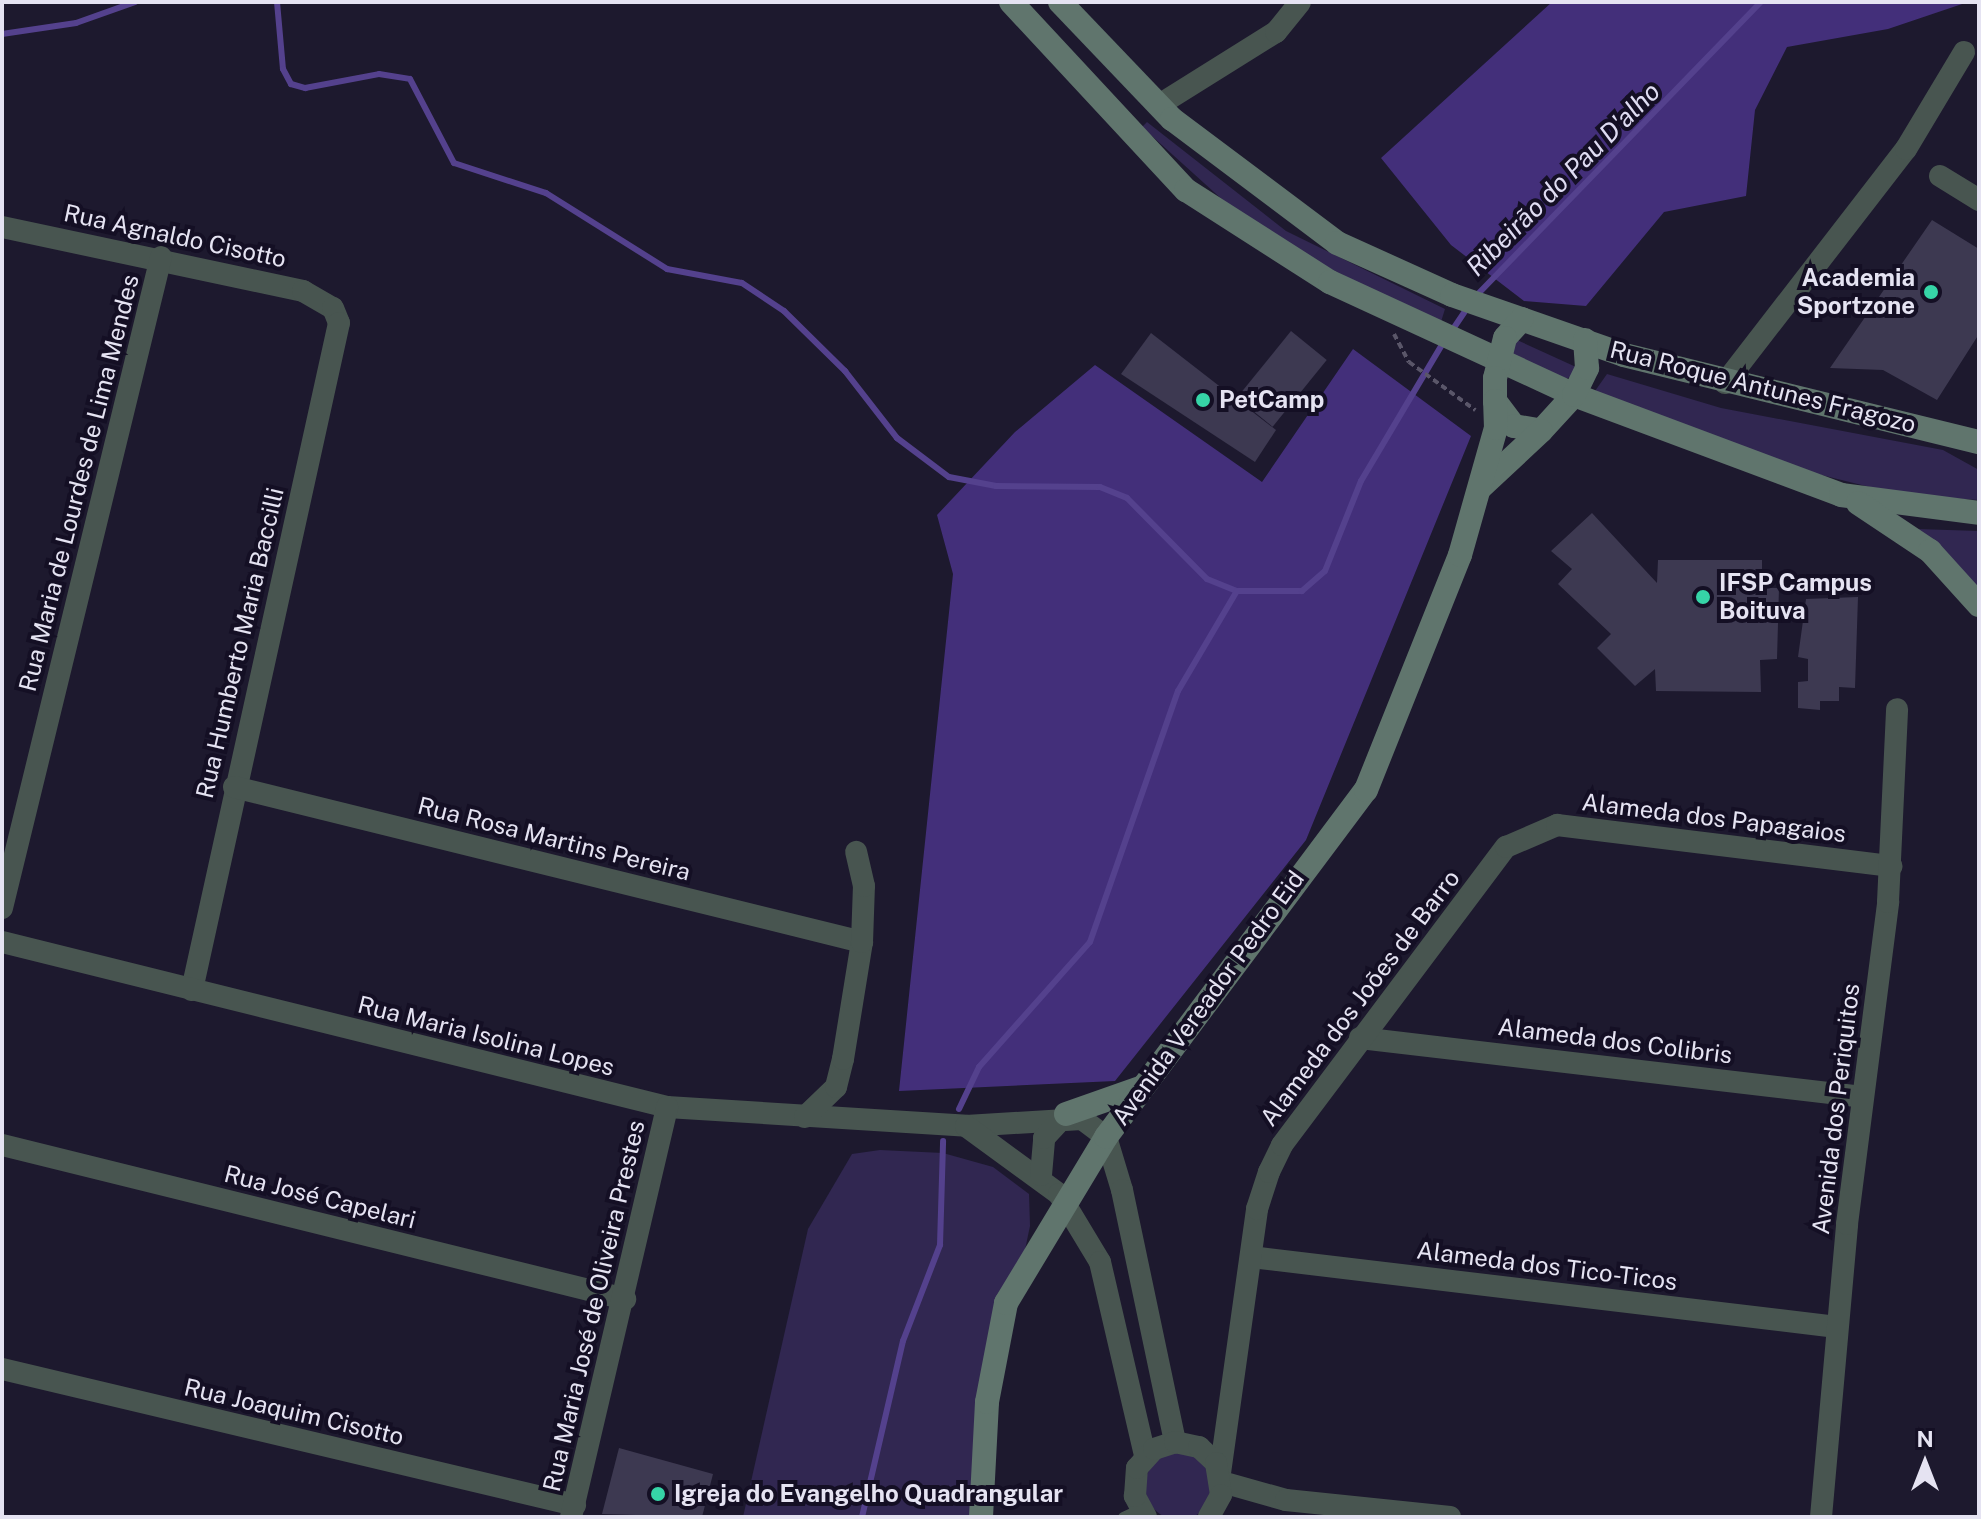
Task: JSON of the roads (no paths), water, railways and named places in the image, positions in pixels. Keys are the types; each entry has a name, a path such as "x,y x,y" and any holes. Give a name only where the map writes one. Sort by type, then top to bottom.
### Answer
{"main road":[{"path":"1011,2 1186,190 1330,282 1574,395 1841,495 1916,539 1979,605"},
{"name":"Rua Roque Antunes Fragozo","path":"1060,2 1159,105 1263,194 1337,243 1452,295 1585,340 1725,383 1979,442"},
{"path":"1489,356 1513,316"},
{"path":"1574,395 1587,368 1585,340"},
{"name":"Avenida Vereador Pedro Eid","path":"981,1517 987,1402 1002,1318 1065,1202 1106,1137 1366,790 1479,489 1496,428 1489,356"},
{"name":"Avenida Vereador Pedro Eid","path":"1479,489 1574,395"},
{"path":"1495,401 1514,426 1541,431"},
{"path":"1841,495 1979,513"},
{"path":"1066,1114 1143,1087"}],"street":[{"path":"1159,105 1276,32 1300,2"},
{"path":"1725,383 1906,149 1964,52"},
{"path":"1940,176 1979,200"},
{"name":"Rua Agnaldo Cisotto","path":"2,227 161,257 303,291 333,308"},
{"name":"Rua Maria de Lourdes de Lima Mendes","path":"2,908 161,257"},
{"name":"Rua Humberto Maria Baccilli","path":"192,990 234,787 339,323 333,308"},
{"name":"Avenida dos Periquitos","path":"1821,1517 1837,1327 1891,866 1897,709"},
{"name":"Rua Rosa Martins Pereira","path":"234,787 862,942"},
{"name":"Alameda dos Papagaios","path":"1531,833 1557,825 1891,866"},
{"name":"Alameda dos Joões de Barro","path":"1213,1514 1234,1404 1257,1209 1282,1145 1506,847 1531,833"},
{"path":"805,1117 836,1087 862,942 864,886 856,852"},
{"name":"Rua Maria Isolina Lopes","path":"2,942 667,1107 966,1126 1066,1114"},
{"name":"Alameda dos Colibris","path":"1360,1038 1863,1097"},
{"name":"Rua Maria José de Oliveira Prestes","path":"573,1511 625,1299 667,1107"},
{"path":"1041,1175 1044,1138 1066,1114 1106,1137 1150,1315 1175,1442"},
{"name":"Rua Maria Isolina Lopes","path":"966,1126 1041,1175 1065,1202 1100,1262 1119,1323 1145,1456"},
{"name":"Rua José Capelari","path":"2,1145 625,1299"},
{"name":"Alameda dos Tico-Ticos","path":"1251,1257 1837,1327"},
{"path":"1119,1323 1150,1315"},
{"name":"Rua Joaquim Cisotto","path":"2,1369 573,1511"},
{"path":"1199,1447 1234,1404"},
{"path":"1136,1514 1134,1481 1145,1456 1175,1442 1199,1447 1221,1478 1286,1500 1450,1517"},
{"path":"1213,1514 1286,1500"}],"waterway":[{"path":"2,34 76,23 135,2"},
{"path":"277,2 283,69 291,84 305,88 379,74 410,79 454,163 546,193 667,269 742,283 784,311 845,371 897,438 949,477 996,486 1100,487 1127,498 1207,579 1237,591 1302,591 1325,571 1361,481 1444,341"},
{"name":"Ribeirão do Pau D'alho","path":"1476,296 1761,2"},
{"name":"Ribeirão do Pau D'alho","path":"1451,332 1467,308"},
{"path":"959,1109 979,1067 1090,942 1178,691 1237,591"},
{"path":"862,1517 903,1341 940,1245 943,1141"}],"place":[{"name":"Academia Sportzone","path":"1931,292"},
{"name":"PetCamp","path":"1203,400"},
{"name":"IFSP Campus Boituva","path":"1703,597"},
{"name":"Igreja do Evangelho Quadrangular","path":"658,1494"}]}
